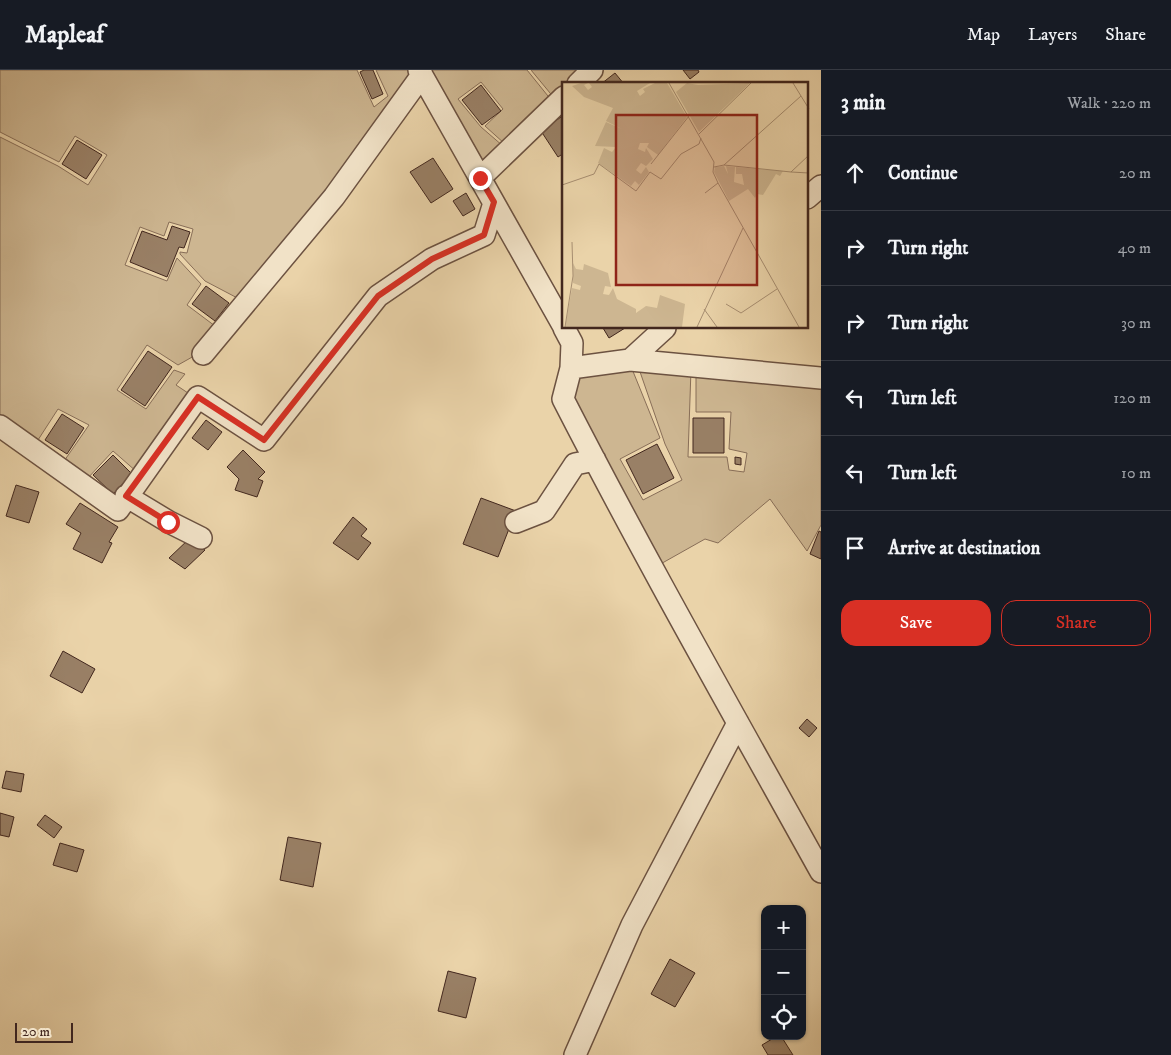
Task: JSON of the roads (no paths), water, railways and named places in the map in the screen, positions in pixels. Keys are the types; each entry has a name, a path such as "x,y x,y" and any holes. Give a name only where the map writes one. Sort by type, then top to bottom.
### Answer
{"street":[{"path":"580,82 592,70"},
{"path":"203,354 334,197 421,73 562,323"},
{"path":"480,178 562,99"},
{"path":"808,197 821,186"},
{"path":"0,426 118,510 126,496 198,397 264,440 378,296 432,259 484,235 494,202"},
{"path":"565,329 572,343 571,368 563,399 594,460 821,872"},
{"path":"630,360 665,329"},
{"path":"571,368 630,360 821,378"},
{"path":"516,522 544,511 575,464 594,460"},
{"path":"126,496 168,522 201,538"},
{"path":"575,1055 632,925 738,723"}]}
